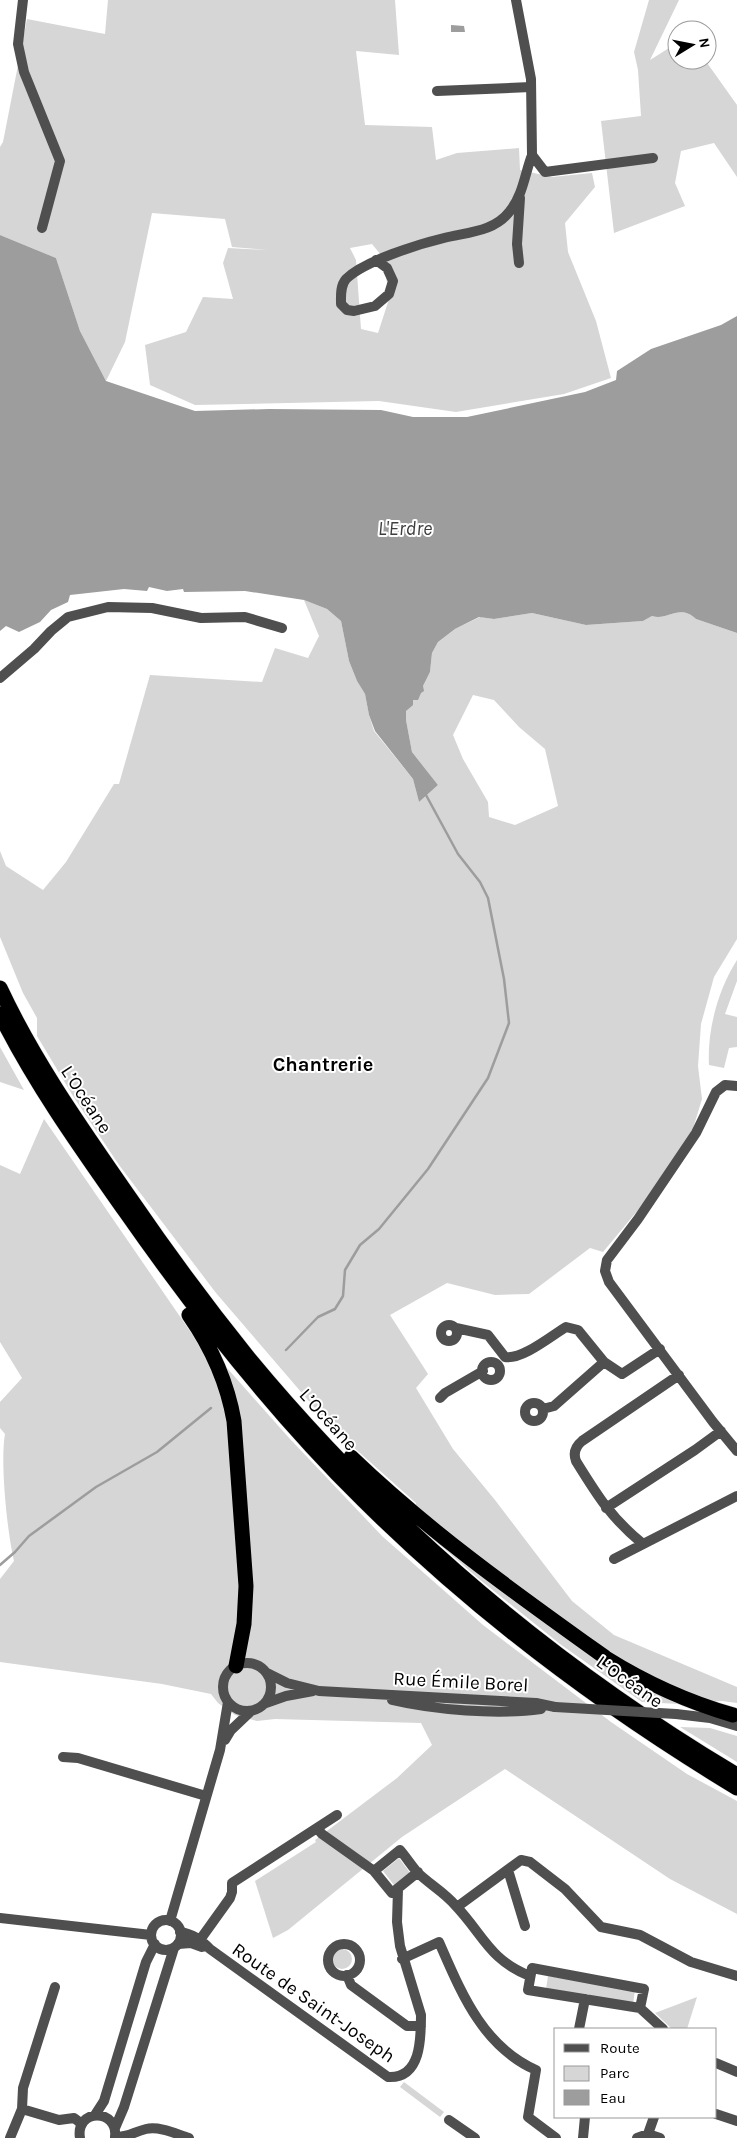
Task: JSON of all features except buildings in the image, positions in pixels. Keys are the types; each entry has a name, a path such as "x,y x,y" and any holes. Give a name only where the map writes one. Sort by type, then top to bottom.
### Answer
{"highway":[{"name":"L’Océane","path":"0,988 50,1080 134,1204 226,1329 301,1418 403,1523 509,1616 607,1691 737,1775"},
{"name":"L’Océane","path":"0,1014 47,1097 165,1268 235,1359 292,1425 362,1499 422,1556 502,1625 581,1686 659,1740 737,1788"},
{"path":"165,1268 170,1288 197,1326 217,1362 231,1401 236,1440 246,1586 244,1624 236,1666"},
{"path":"301,1418 319,1426 386,1491 439,1534 606,1658 634,1675 678,1696 736,1719"}],"street":[{"path":"23,0 18,44 24,72 60,161 42,228"},
{"path":"516,0 531,79 532,155 526,169 519,210 517,244 520,263"},
{"path":"437,91 531,87"},
{"path":"532,155 544,172 653,158"},
{"path":"376,260 386,268 393,281 389,294 375,306 354,311 346,310 341,304 341,290 346,280 376,260 445,238 461,236 489,228 510,212 522,190"},
{"path":"0,678 68,617 108,607 152,608 201,618 245,617 282,628"},
{"path":"737,1086 725,1085 716,1092 703,1120 669,1174 607,1260 605,1272 613,1288 737,1451"},
{"path":"502,1362 520,1356 566,1327 578,1330 604,1362 622,1374 660,1349"},
{"path":"440,1398 445,1393 483,1371 486,1378 494,1380 500,1374 502,1362 488,1335 456,1328"},
{"path":"543,1409 554,1406 604,1362"},
{"path":"642,1544 624,1529 606,1508 576,1460 574,1452 578,1445 679,1375"},
{"path":"606,1508 696,1450 721,1431"},
{"path":"614,1559 737,1496"},
{"path":"220,1750 231,1730 251,1711 266,1703 271,1688 267,1673 260,1667 245,1663 236,1666 228,1673 224,1683 224,1694 228,1702 239,1710 251,1711"},
{"name":"Rue Émile Borel","path":"267,1673 280,1681 319,1690 536,1703 555,1707 736,1719"},
{"name":"Rue Émile Borel","path":"266,1703 286,1696 319,1690"},
{"path":"170,1921 220,1750 228,1702"},
{"path":"63,1757 78,1758 206,1796"},
{"path":"198,1942 230,1898 232,1883 337,1815"},
{"path":"317,1828 322,1834 374,1871 392,1893 418,1872"},
{"path":"374,1871 400,1850 418,1872 440,1889 457,1907 491,1952 512,1968 530,1976"},
{"path":"457,1907 521,1860 530,1862 565,1889 601,1927 640,1935 691,1962 737,1976"},
{"path":"508,1870 525,1926"},
{"path":"346,1975 350,1985 407,2026 421,2026 419,2008 402,1959 397,1922 398,1889"},
{"path":"0,1918 153,1940 162,1949 176,1946"},
{"path":"80,2138 82,2124 87,2118 94,2115 104,2102 153,1940 155,1925 160,1922 170,1921 176,1924 180,1932 115,2134"},
{"name":"Route de Saint-Joseph","path":"180,1932 193,1935 198,1942 388,2077 399,2078 414,2063 420,2041 421,2026"},
{"name":"Route de Saint-Joseph","path":"176,1946 198,1942"},
{"path":"402,1959 439,1942 466,2003 479,2018 486,2033 495,2043 521,2063 536,2070 528,2117 556,2138"},
{"path":"640,2008 644,1989 532,1968 528,1990 640,2008 662,2028"},
{"path":"10,2138 22,2110 23,2088 55,1987"},
{"path":"579,2028 585,1999"},
{"path":"717,2063 737,2072"},
{"path":"22,2110 59,2120 74,2118 82,2124"},
{"path":"717,2114 737,2121"},
{"path":"94,2115 108,2119 115,2134"},
{"path":"583,2138 585,2118"},
{"path":"648,2134 654,2118"},
{"path":"449,2120 476,2138"},
{"path":"115,2134 128,2137 146,2129 163,2130 189,2138"},
{"path":"637,2138 648,2134 660,2138"}],"green space":[{"path":"108,0 395,0 399,55 356,51 365,125 432,127 436,160 457,153 519,148 520,170 552,177 592,173 595,187 565,223 568,252 596,321 611,378 564,394 456,412 379,401 195,405 150,385 145,345 186,332 203,297 233,299 223,263 228,248 268,250 232,247 225,219 152,213 125,342 106,381 80,331 56,258 0,235 0,147 3,142 27,19 105,34","holes":["372,244 381,255 390,296 378,333 361,329 356,260 350,248"]},
{"path":"649,0 679,0 669,20 667,20 667,25 650,60 667,49 667,70 712,70 737,105 737,177 714,143 681,151 675,183 685,206 614,233 601,121 641,116 638,70 634,52"},
{"path":"304,600 327,609 341,621 349,661 357,681 365,694 374,731 413,779 419,802 438,785 412,752 406,711 430,672 432,653 438,642 455,629 480,617 494,619 532,613 586,625 643,621 652,616 658,617 684,612 696,619 737,633 737,939 714,977 701,1024 698,1066 702,1099 691,1135 648,1198 603,1252 590,1248 529,1294 495,1295 447,1283 390,1315 428,1374 416,1388 453,1449 495,1500 572,1601 614,1635 737,1687 737,1703 722,1701 679,1704 642,1702 560,1644 479,1579 416,1524 416,1503 332,1428 216,1293 119,1165 73,1096 37,1036 37,1018 23,993 0,937 0,851 6,866 43,890 66,862 114,784 119,784 150,675 262,682 275,648 308,658 319,636","holes":["473,695 494,700 519,727 545,749 558,806 515,825 489,817 488,802 463,759 453,735"]},
{"path":"737,960 737,981 725,1014 737,1017 737,1047 729,1048 724,1068 709,1065 710,1038 719,997"},
{"path":"0,1047 24,1090 0,1082"},
{"path":"44,1119 192,1334 212,1368 227,1368 290,1439 382,1536 483,1625 611,1722 687,1774 737,1801 737,1914 670,1879 505,1769 402,1837 288,1930 273,1938 255,1881 316,1842 315,1840 397,1778 432,1745 421,1723 275,1719 257,1721 235,1715 218,1703 211,1694 162,1684 0,1662 0,1579 14,1561 5,1496 3,1461 5,1434 0,1428 0,1402 22,1378 0,1342 0,1165 20,1174"},
{"path":"680,1727 710,1728 737,1736 737,1762"},
{"path":"399,1858 410,1873 394,1885 383,1871"},
{"path":"338,1949 346,1949 352,1955 352,1963 346,1969 338,1969 332,1963 332,1955"},
{"path":"548,1976 635,1990 633,2004 546,1989"},
{"path":"697,1997 687,2028 671,2028 655,2013"},
{"path":"404,2082 444,2112 440,2117 400,2087"}],"water":[{"path":"451,25 464,26 465,32 451,32"},
{"name":"L'Erdre","path":"0,235 56,258 80,331 106,381 195,411 269,409 381,410 413,417 467,417 585,392 616,380 617,371 651,349 721,325 737,316 737,633 696,619 684,612 658,617 652,616 643,621 586,625 532,613 494,619 479,617 455,629 438,642 432,653 430,672 423,686 424,691 418,700 413,700 413,705 406,711 412,752 438,785 419,802 413,779 375,731 369,715 365,694 357,681 349,661 341,621 327,609 304,600 245,591 184,592 183,589 167,591 149,587 147,591 124,589 70,595 68,602 51,610 40,622 19,632 6,626 0,631"}],"waterway":[{"path":"286,1350 318,1317 335,1309 343,1296 345,1270 360,1245 379,1229 428,1169 488,1078 509,1023 504,979 488,898 480,882 458,854 426,795"},
{"path":"0,1565 29,1536 96,1487 157,1452 211,1408"}],"district":[{"name":"Chantrerie","path":"323,1064"}]}
